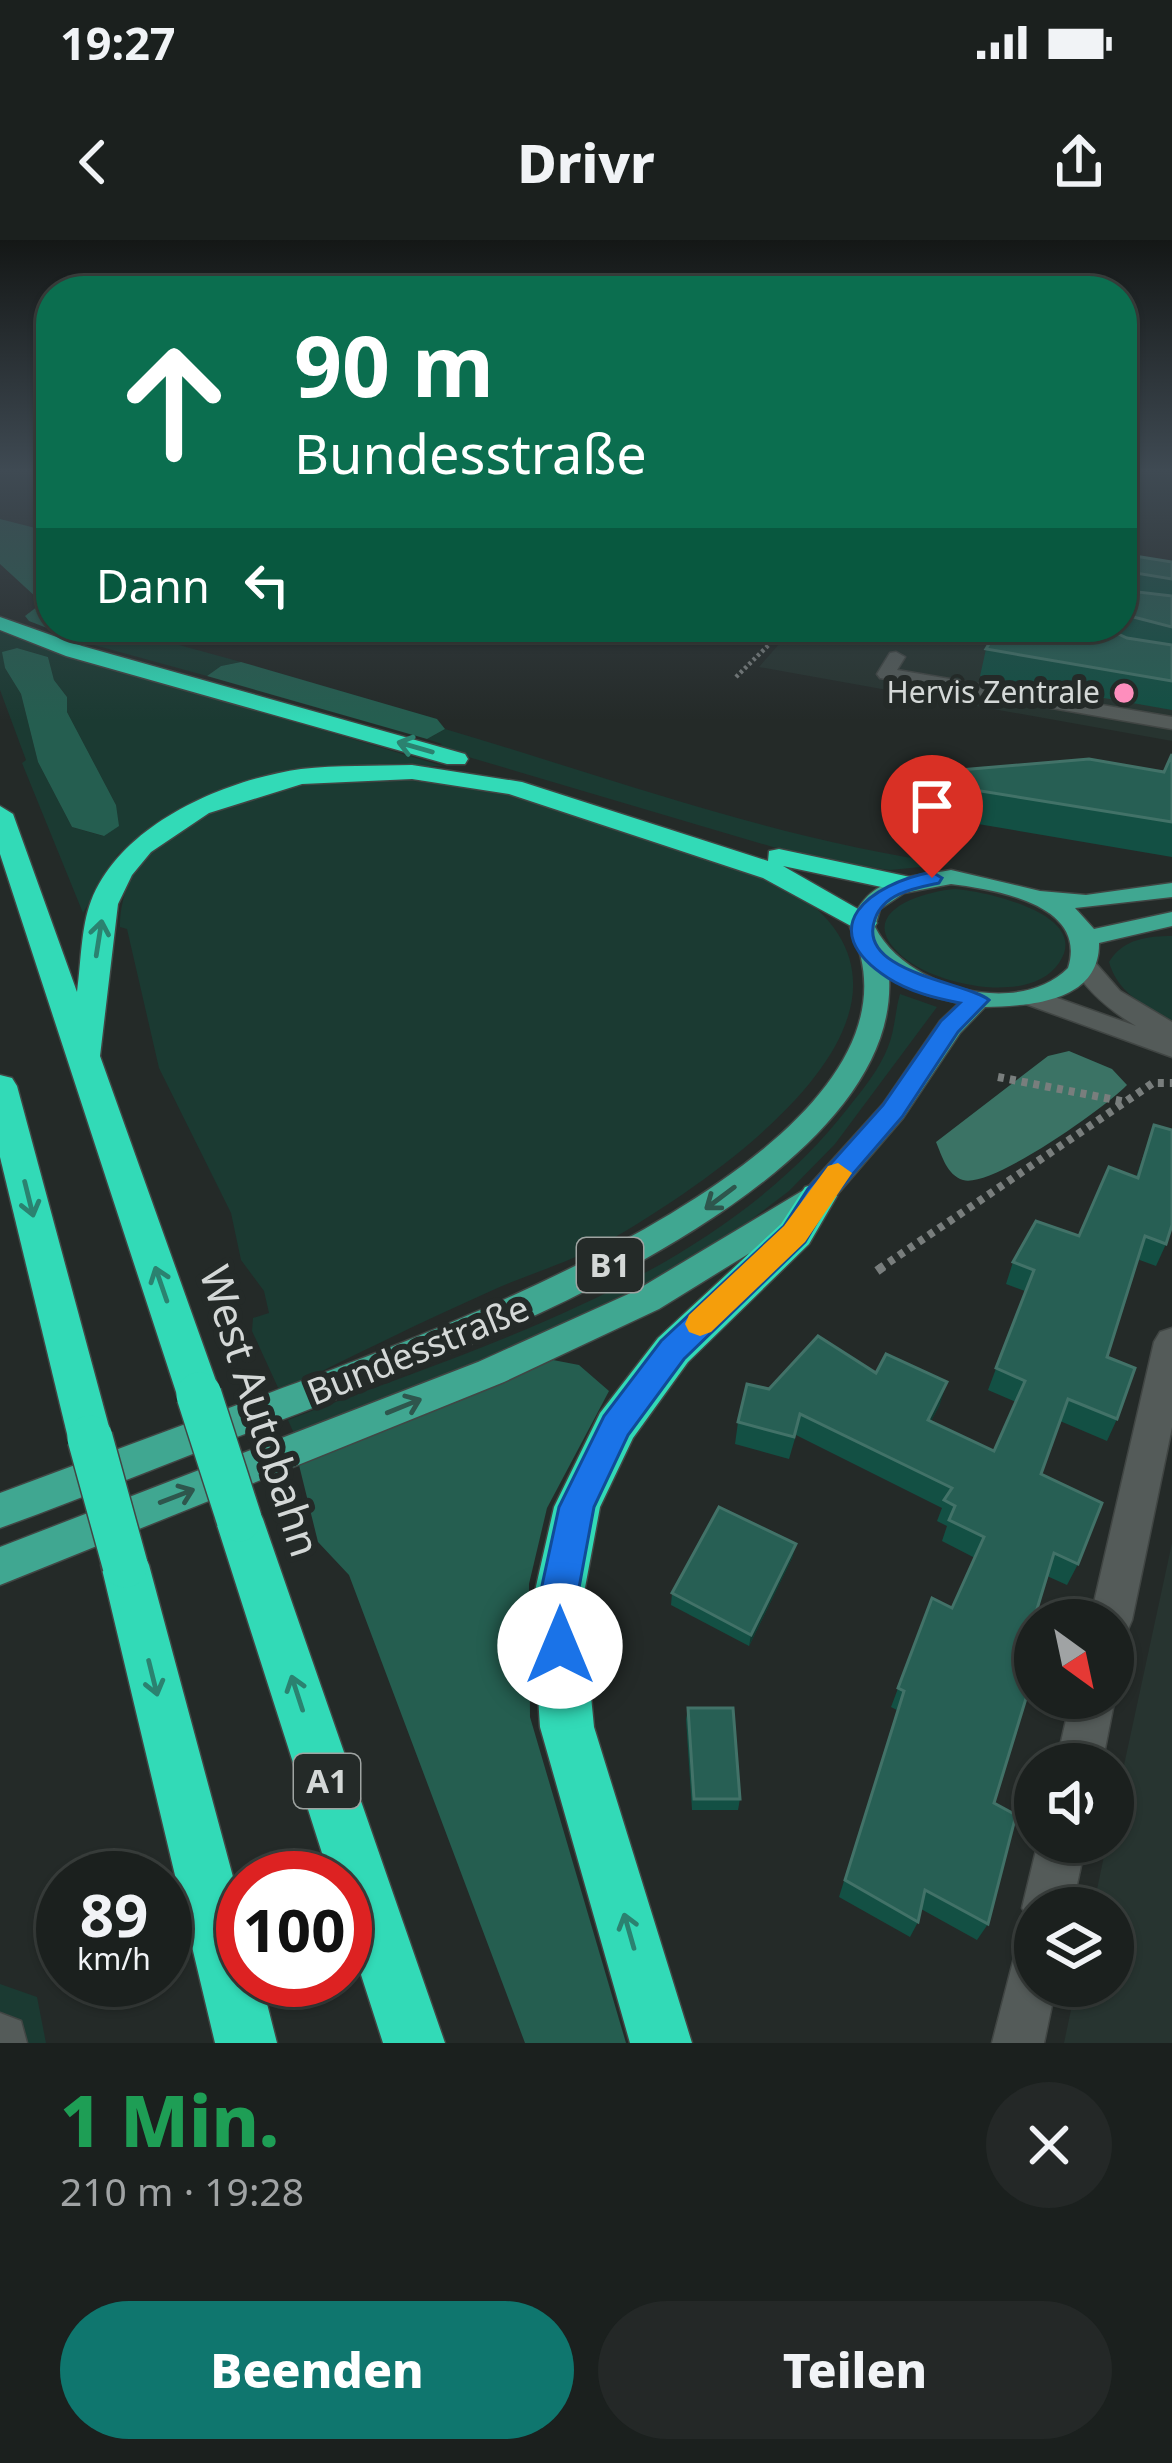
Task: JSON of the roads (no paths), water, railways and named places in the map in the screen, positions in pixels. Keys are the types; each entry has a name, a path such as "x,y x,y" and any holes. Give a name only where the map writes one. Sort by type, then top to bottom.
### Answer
{"highway":[{"path":"0,623 36,637"},
{"path":"50,642 775,856 854,877 904,884"},
{"path":"84,1054 104,904 118,873 141,846 200,807 300,777 412,772 513,788 773,872 862,923"},
{"name":"West Autobahn","path":"0,814 414,2043"},
{"path":"0,1086 246,2043"},
{"path":"662,2043 567,1727 557,1604 577,1507 616,1426 673,1350 795,1234 818,1196"}],"main road":[{"path":"862,923 874,901 904,884 970,878 1040,898 1085,902 1172,890"},
{"path":"1040,898 1072,920 1085,952"},
{"path":"874,954 897,974 930,989 977,1000 1032,997 1064,986 1085,952 1172,919"},
{"name":"Bundesstraße","path":"0,1511 386,1364 586,1277 709,1208 808,1122 841,1082 873,1020 874,954 862,923"},
{"name":"Bundesstraße","path":"0,1566 511,1363 646,1300 818,1196 892,1111 950,1027 977,1000"}],"street":[{"path":"896,658 886,674 1172,723"},
{"path":"1085,952 1090,978 1113,998 1172,1033"},
{"path":"1032,997 1172,1048"},
{"path":"1116,1599 1172,1342"},
{"path":"1018,2043 1026,2007"}],"place":[{"name":"Hervis Zentrale","path":"1124,693"}]}
